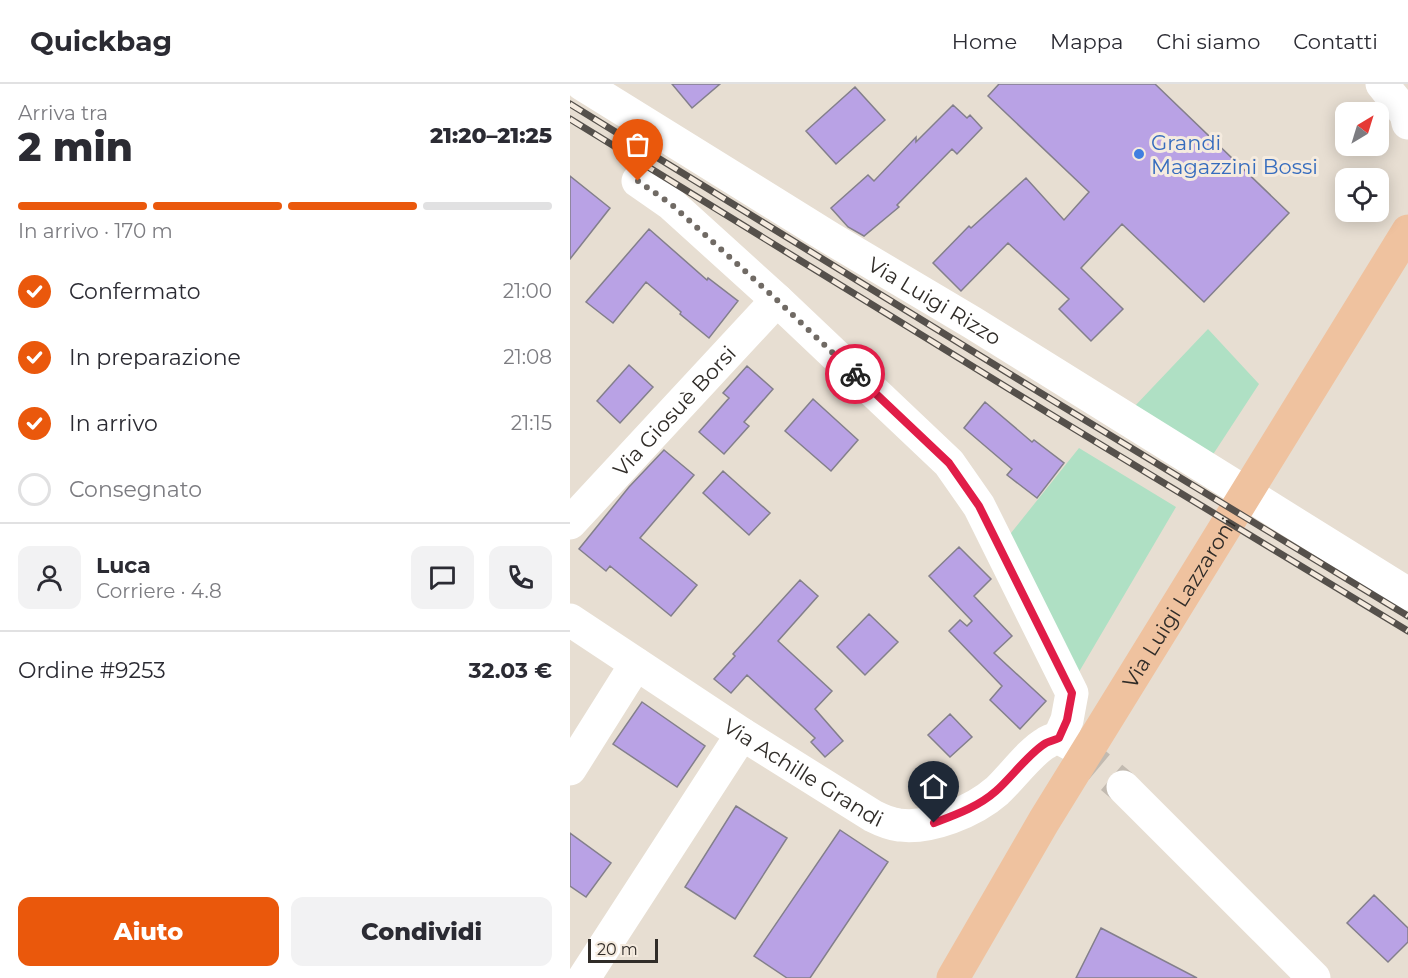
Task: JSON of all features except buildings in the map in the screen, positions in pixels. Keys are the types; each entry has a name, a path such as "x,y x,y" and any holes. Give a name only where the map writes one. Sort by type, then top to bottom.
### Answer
{"main road":[{"name":"Via Luigi Lazzaroni","path":"952,978 1044,821 1408,231"}],"street":[{"name":"Via Luigi Rizzo","path":"582,84 830,238 983,329 1408,594"},
{"path":"1382,84 1407,118"},
{"path":"638,181 671,204 777,300"},
{"name":"Via Giosuè Borsi","path":"570,523 777,300"},
{"name":"Via Achille Grandi","path":"570,620 742,734 873,816 896,825 934,823 963,812 995,792 1046,743 1067,742 1067,720 1072,693 979,506 949,463 777,300"},
{"path":"570,769 636,664"},
{"path":"584,978 742,734"},
{"path":"1123,787 1314,978"}],"green space":[{"path":"1208,329 1259,384 1212,456 1133,408"},
{"path":"1079,448 1176,507 1076,677 1003,543"}],"tunnel":[{"path":"1074,746 1123,787"}],"railway":[{"path":"570,104 1408,616"},
{"path":"570,119 1408,631"}],"way so far":[{"path":"638,181 671,204 855,374"}],"place":[{"name":"Grandi Magazzini Bossi","path":"1139,154"}],"route":[{"path":"855,374 949,463 979,506 1072,693 1067,720 1059,738 1046,743 1035,752 985,800 963,812 934,823"}]}
